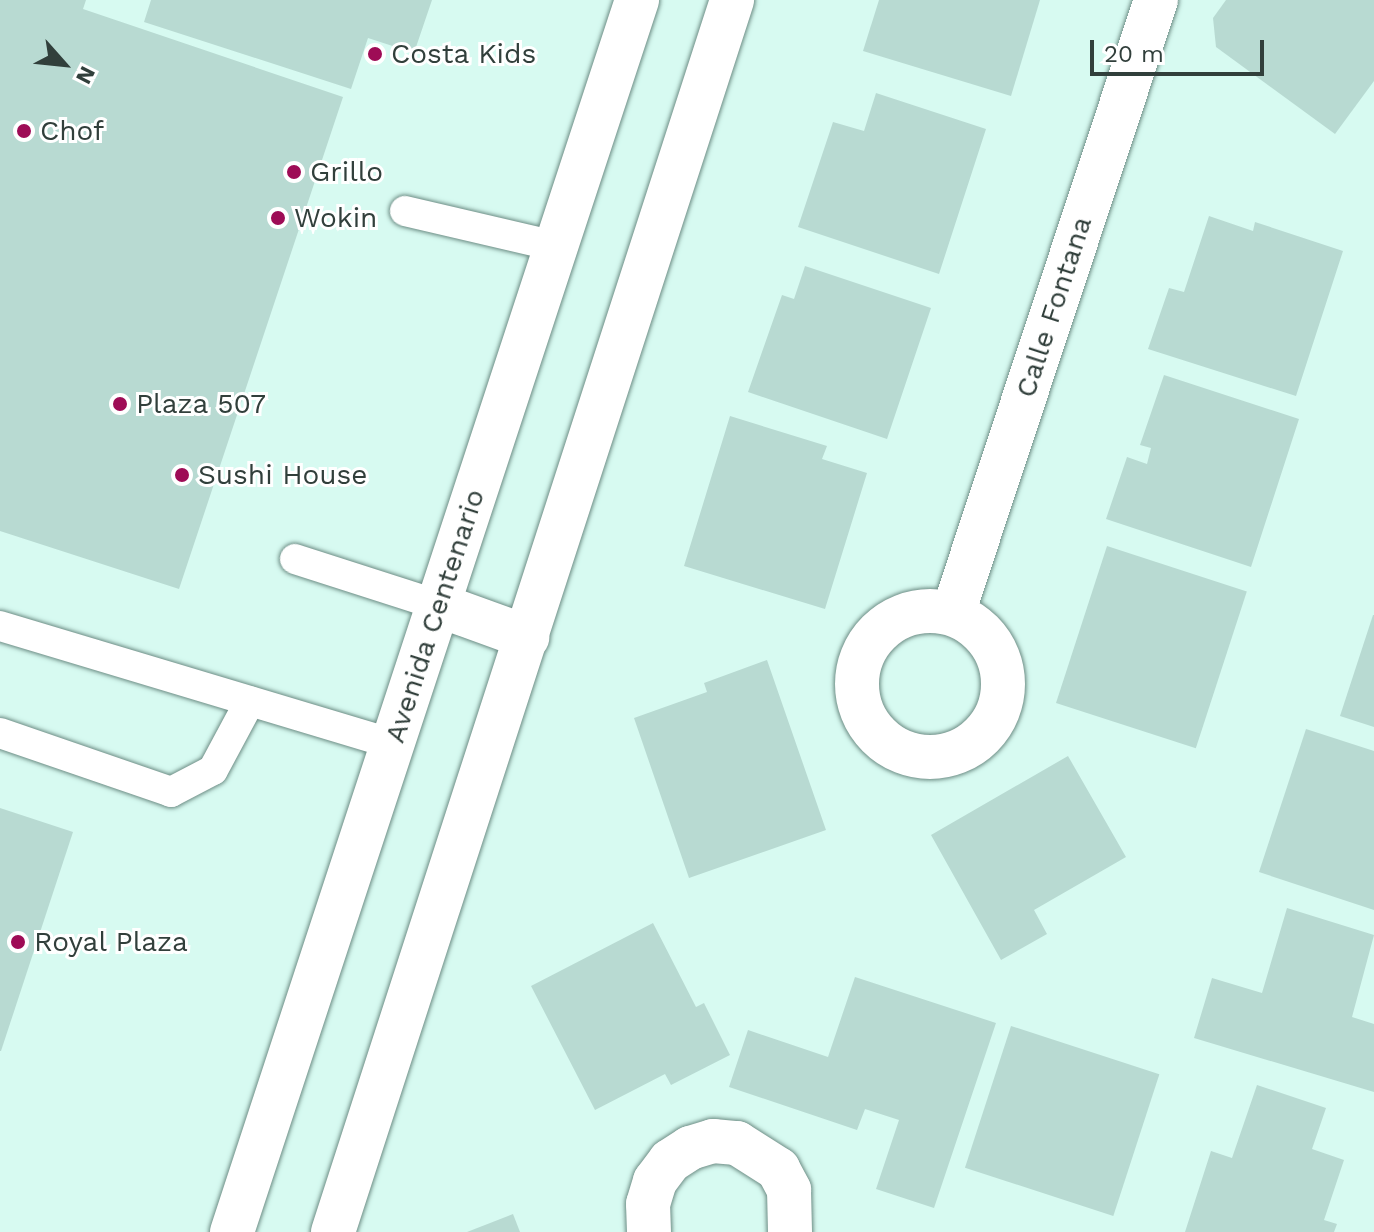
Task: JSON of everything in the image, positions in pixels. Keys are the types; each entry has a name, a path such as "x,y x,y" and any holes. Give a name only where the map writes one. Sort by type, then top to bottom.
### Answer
{"main road":[{"name":"Avenida Centenario","path":"232,1232 637,0"},
{"path":"333,1232 732,0"},
{"name":"Calle Fontana","path":"953,613 1156,0"},
{"path":"438,605 527,637"},
{"path":"649,1232 648,1204 655,1181 670,1161 690,1148 713,1141 737,1143 778,1169 789,1190 790,1232"}],"lane":[{"path":"405,211 556,246"},
{"path":"295,559 438,605"},
{"path":"0,626 393,744"},
{"path":"0,733 171,792 213,770 250,701"}],"building":[{"name":"Plaza 507","path":"0,0 86,0 83,9 343,97 179,589 0,531"},
{"path":"151,0 432,0 414,53 368,38 351,89 144,22"},
{"path":"879,0 1040,0 1011,96 863,51"},
{"path":"1226,0 1374,0 1374,81 1335,134 1216,47 1213,18"},
{"path":"876,93 986,129 939,274 798,227 833,122 864,131"},
{"path":"1209,216 1253,231 1255,222 1343,251 1296,396 1148,349 1169,288 1184,292"},
{"path":"805,266 931,308 887,439 748,392 782,295 794,299"},
{"path":"1164,375 1299,419 1251,567 1106,519 1127,457 1147,464 1151,448 1140,445"},
{"path":"730,416 827,446 822,459 867,473 825,609 684,566"},
{"path":"1107,546 1247,591 1196,748 1056,703"},
{"path":"1374,615 1374,727 1340,716"},
{"path":"767,660 826,830 689,878 634,718 707,692 704,683"},
{"path":"1306,729 1374,751 1374,910 1259,872"},
{"path":"1068,756 1126,857 1034,910 1047,934 1001,960 931,835"},
{"name":"Royal Plaza","path":"0,808 73,832 1,1051 0,1051"},
{"path":"1287,908 1374,935 1352,1017 1374,1024 1374,1092 1194,1038 1212,978 1262,993"},
{"path":"653,923 696,1007 704,1003 730,1055 671,1085 665,1074 595,1110 531,986"},
{"path":"855,977 996,1023 934,1208 876,1189 899,1120 865,1109 857,1130 729,1087 748,1030 828,1057"},
{"path":"1011,1026 1159,1074 1113,1216 965,1168"},
{"path":"1257,1085 1326,1108 1312,1149 1344,1160 1324,1220 1337,1224 1334,1232 1185,1232 1211,1151 1232,1158"},
{"path":"513,1214 520,1232 467,1232"}],"place":[{"name":"Costa Kids","path":"375,54"},
{"name":"Chof","path":"24,131"},
{"name":"Grillo","path":"294,172"},
{"name":"Wokin","path":"278,218"},
{"name":"Plaza 507","path":"120,404"},
{"name":"Sushi House","path":"182,475"},
{"name":"Royal Plaza","path":"18,942"}]}
